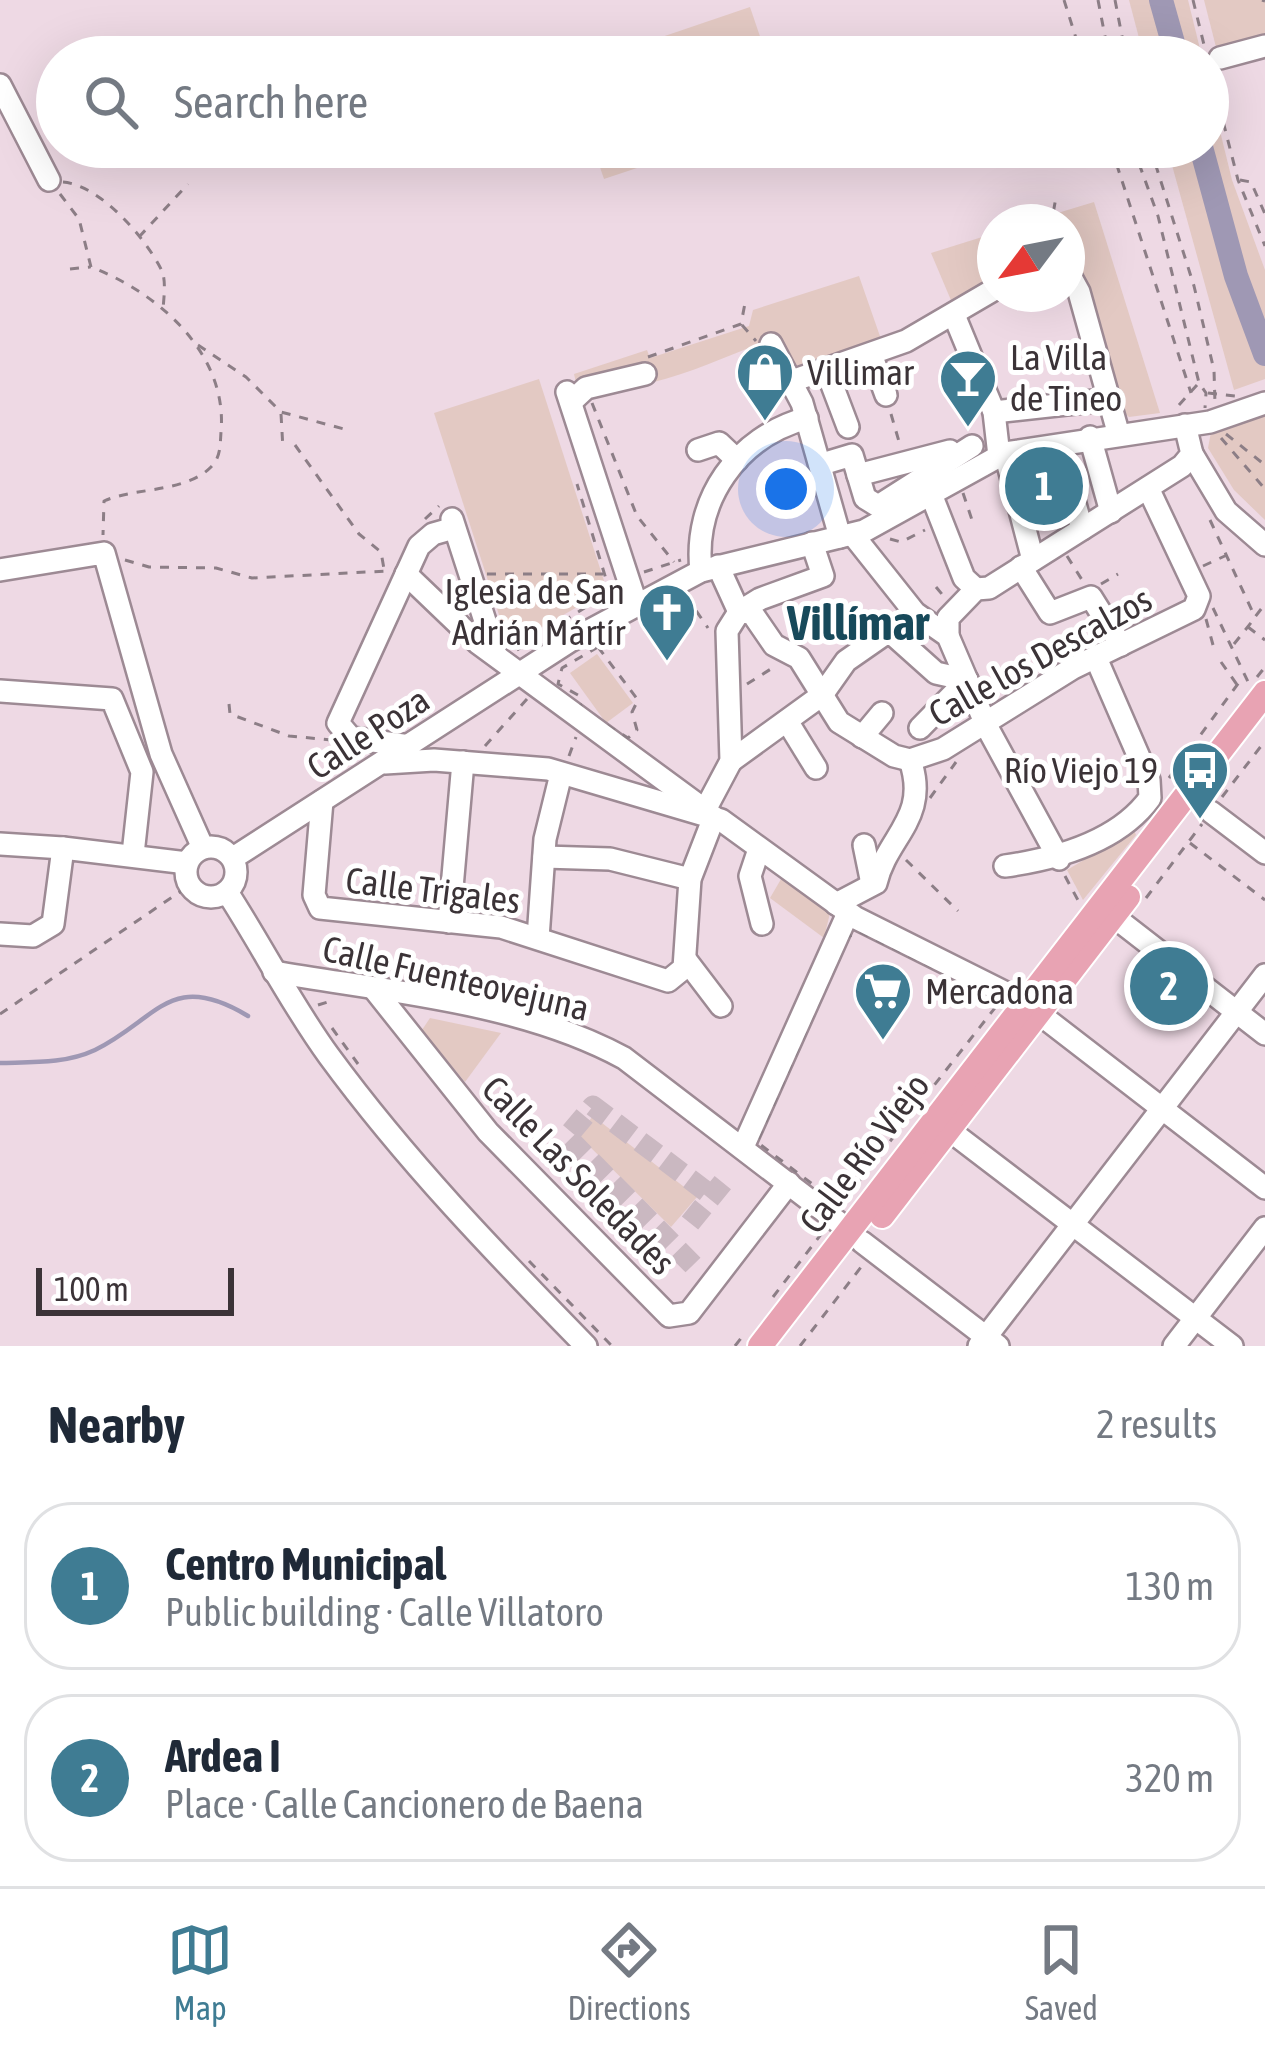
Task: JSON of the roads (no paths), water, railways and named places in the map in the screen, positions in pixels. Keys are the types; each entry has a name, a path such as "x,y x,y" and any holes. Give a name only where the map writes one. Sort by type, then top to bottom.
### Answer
{"main road":[{"name":"Calle Río Viejo","path":"781,1346 856,1236 1161,828 1246,687"},
{"name":"Calle Río Viejo","path":"754,1337 856,1236 950,1130 1031,1007 1119,921 1265,720"}],"street":[{"path":"1229,55 1265,46"},
{"path":"0,85 36,153"},
{"path":"44,168 50,180"},
{"path":"792,382 871,355 977,300"},
{"path":"1085,311 1118,432"},
{"path":"954,315 994,412 1026,567 1050,613 1091,597 1121,645"},
{"path":"771,344 807,418 846,536 915,613 948,636"},
{"path":"871,355 886,395"},
{"path":"636,603 569,397 647,364"},
{"path":"826,369 848,428"},
{"path":"994,412 1112,399"},
{"name":"Calle Poza","path":"233,858 519,675 706,564 846,536 1003,460 1182,415 1210,422 1256,401"},
{"path":"1182,415 1192,454 1226,511 1265,545"},
{"path":"706,564 704,509 739,458 779,428 807,418"},
{"path":"1090,437 1111,512"},
{"path":"698,450 719,443 739,458"},
{"path":"858,476 971,446 1003,460"},
{"path":"822,464 852,455 868,502 878,506 971,446"},
{"path":"1060,864 984,719 948,636 948,618 976,590 1026,567 1192,454"},
{"path":"1053,458 1073,498 1082,530"},
{"name":"Calle los Descalzos","path":"706,564 740,611 752,613 774,645 799,658 854,733 910,760 961,739 984,719 1187,613 1199,599 1148,488"},
{"path":"942,493 942,521 964,578 976,590"},
{"path":"410,746 347,735 340,712 395,572 426,538 453,524 501,651 519,675 842,908 1031,1007 1265,1188"},
{"path":"721,1006 682,969 690,879 731,760 727,632 740,611 824,576 812,543"},
{"path":"0,569 104,553 194,866 209,897 226,892 237,874 233,858 221,848 194,866 133,854 0,844"},
{"path":"395,572 501,651"},
{"path":"731,760 822,695 846,661 915,613"},
{"path":"889,631 937,673 967,680"},
{"path":"1005,866 1060,864 1135,814 1150,798 1158,778 1096,658"},
{"path":"920,728 967,680"},
{"path":"0,692 112,699 142,772 133,854"},
{"name":"Calle los Descalzos","path":"854,733 882,713"},
{"path":"787,722 813,761 854,733"},
{"path":"385,763 471,760 561,774 709,813"},
{"path":"449,922 471,760"},
{"path":"750,1144 842,908 872,884 912,816 910,760"},
{"path":"538,938 544,857 561,774"},
{"path":"1158,778 1186,782"},
{"name":"Calle Trigales","path":"322,801 316,905 333,912 449,922 538,938 641,975 682,969"},
{"path":"1211,812 1265,853"},
{"path":"1135,814 1153,813 1161,828"},
{"path":"864,845 872,884"},
{"path":"0,934 33,936 53,924 63,848"},
{"path":"759,849 750,876 762,924"},
{"path":"544,857 610,859 690,879"},
{"path":"226,892 274,972 309,1011 422,1174 586,1346"},
{"path":"1119,921 1265,1034"},
{"name":"Calle Fuenteovejuna","path":"274,972 374,989 593,1042 750,1144 789,1183 988,1343"},
{"path":"988,1343 1073,1224 1265,975"},
{"path":"309,1011 304,991 320,980"},
{"name":"Calle Las Soledades","path":"374,989 488,1132 669,1316 689,1313 789,1183"},
{"path":"950,1130 1232,1346"},
{"path":"1174,1346 1265,1228"}],"waterway":[{"path":"1161,0 1171,36"},
{"path":"1207,168 1236,276 1265,354"},
{"path":"0,1063 84,1055 182,998 200,997 248,1016"}],"tunnel":[{"path":"693,1265 567,1137 593,1106 712,1196"},
{"path":"690,1223 729,1175"}],"place":[{"name":"Villimar","path":"765,423"},
{"name":"La Villa de Tineo","path":"968,429"},
{"name":"Centro Municipal","path":"1044,486"},
{"name":"Iglesia de San Adrián Mártír","path":"667,663"},
{"name":"Río Viejo 19","path":"1200,821"},
{"name":"Ardea I","path":"1169,986"},
{"name":"Mercadona","path":"883,1042"}],"district":[{"name":"Villímar","path":"858,622"}]}
